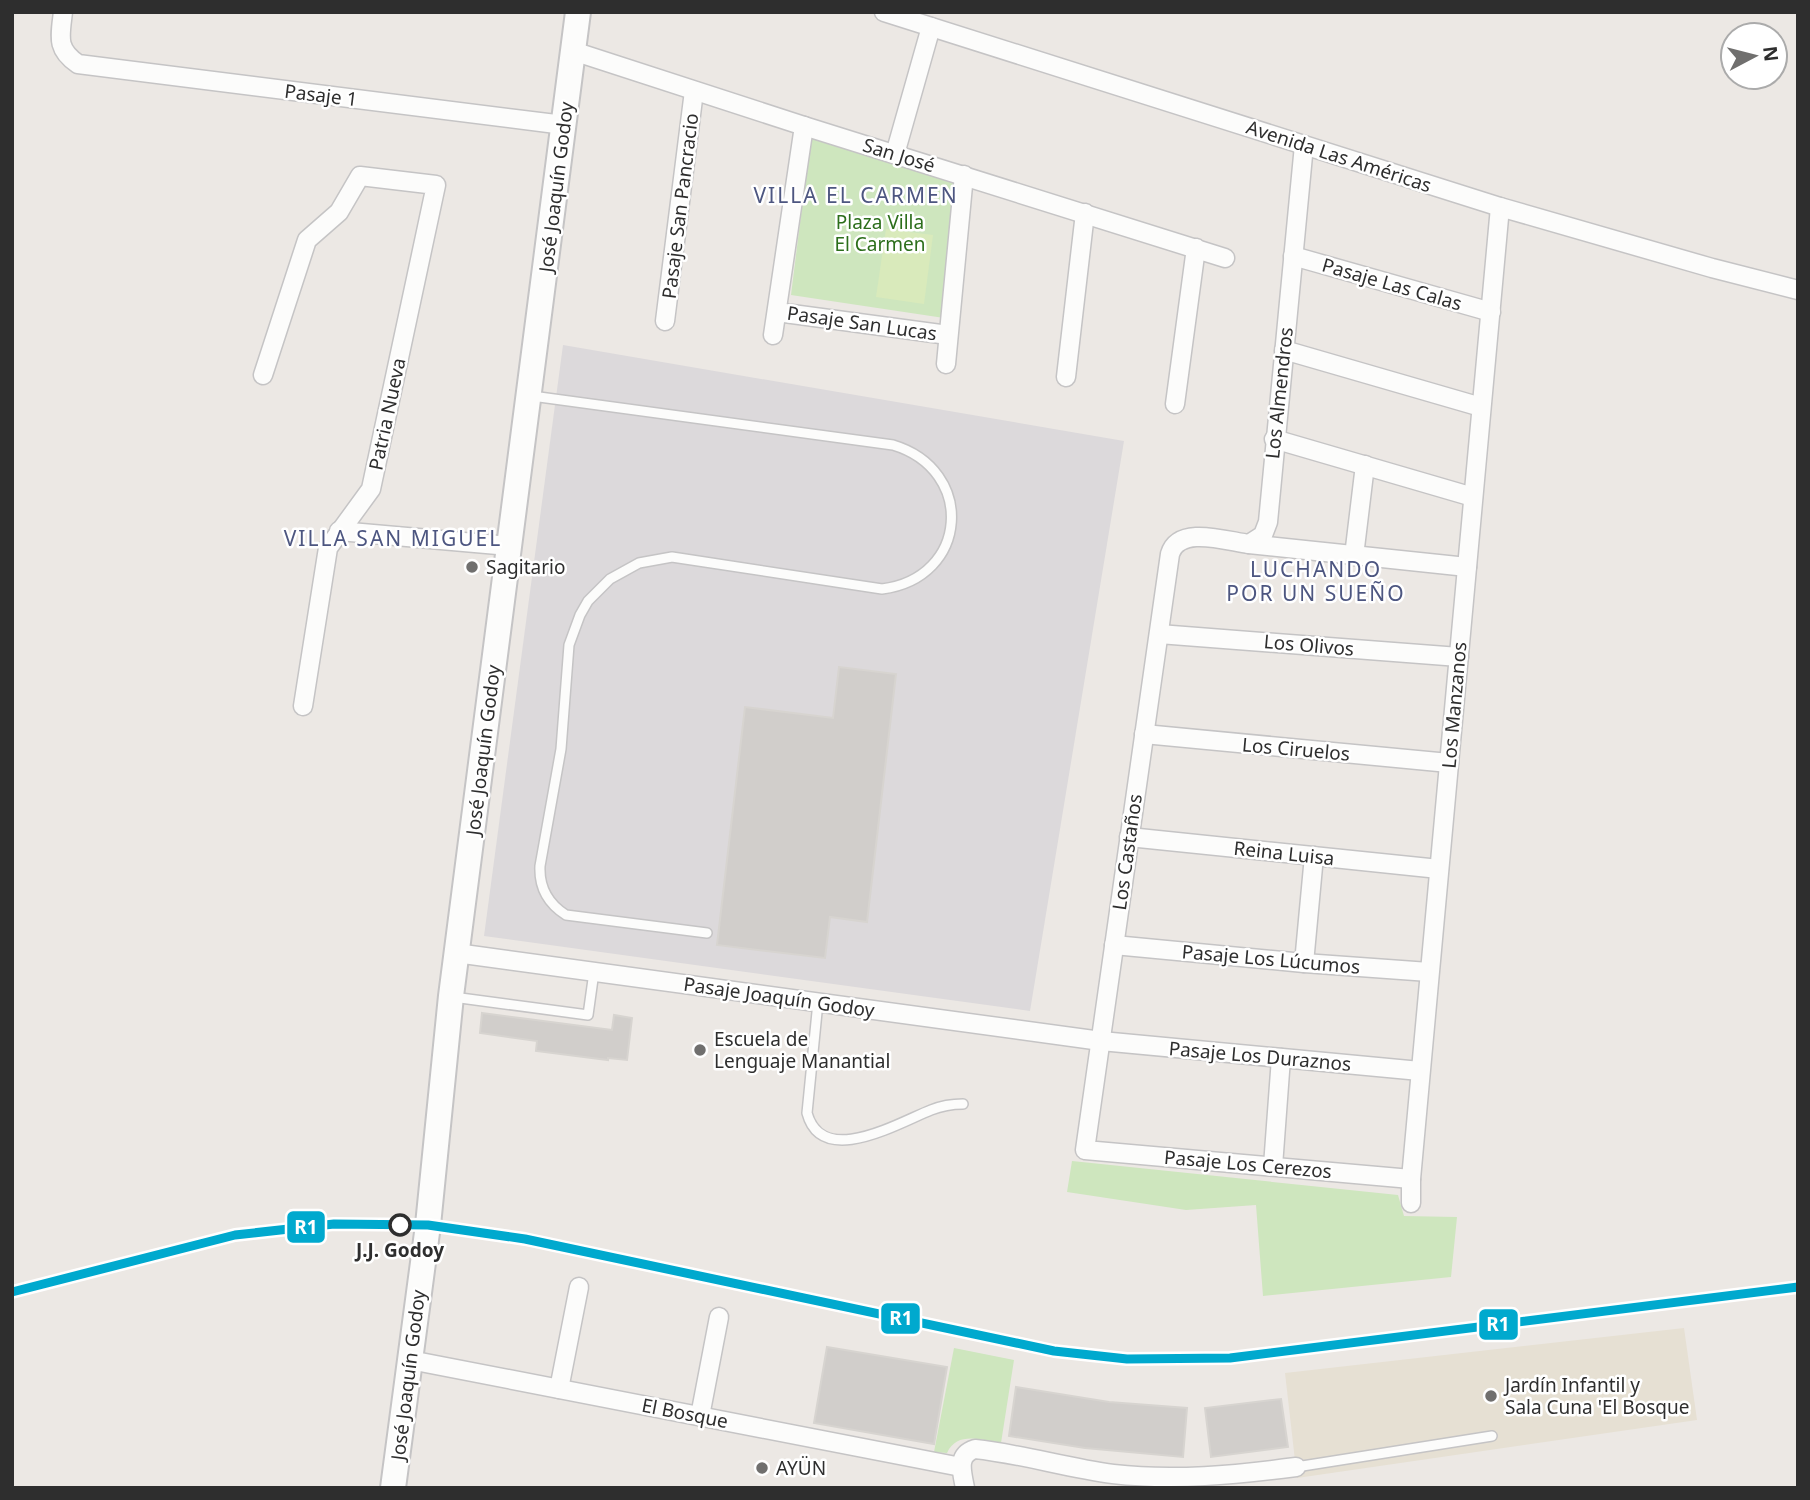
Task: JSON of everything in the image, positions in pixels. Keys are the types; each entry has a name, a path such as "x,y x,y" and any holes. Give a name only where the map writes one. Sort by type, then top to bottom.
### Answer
{"street":[{"name":"Pasaje 1","path":"63,12 61,43 65,55 78,64 564,125"},
{"name":"José Joaquín Godoy","path":"393,1488 428,1225 456,953 578,12"},
{"name":"Avenida Las Américas","path":"884,12 1500,207 1798,290"},
{"path":"895,154 931,27"},
{"name":"San José","path":"573,51 1225,258"},
{"name":"Pasaje San Pancracio","path":"665,321 694,91"},
{"path":"774,335 804,126"},
{"name":"Los Almendros","path":"1249,544 1263,535 1268,522 1304,145"},
{"path":"946,364 964,175"},
{"name":"Patria Nueva","path":"263,375 307,240 339,212 360,176 436,185 371,489 328,548 303,706"},
{"name":"Los Manzanos","path":"1411,1203 1410,1179 1500,207"},
{"path":"1066,377 1085,213"},
{"path":"1175,404 1196,248"},
{"name":"Pasaje Las Calas","path":"1293,256 1490,312"},
{"name":"Pasaje San Lucas","path":"777,312 948,335"},
{"path":"1284,350 1482,408"},
{"path":"1274,439 1473,497"},
{"path":"1354,556 1366,466"},
{"path":"339,531 509,546"},
{"name":"Los Castaños","path":"1085,1150 1170,554 1175,544 1188,537 1249,544"},
{"path":"1249,544 1467,567"},
{"name":"Los Olivos","path":"1159,634 1459,657"},
{"name":"Los Ciruelos","path":"1144,734 1449,763"},
{"name":"Reina Luisa","path":"1129,837 1439,869"},
{"path":"1304,963 1314,856"},
{"name":"Pasaje Los Lúcumos","path":"1114,945 1429,972"},
{"name":"Pasaje Joaquín Godoy","path":"456,953 1101,1041"},
{"name":"Pasaje Los Duraznos","path":"1101,1041 1420,1071"},
{"path":"1273,1167 1281,1058"},
{"name":"Pasaje Los Cerezos","path":"1085,1150 1410,1179"},
{"path":"559,1389 579,1287"},
{"path":"700,1416 719,1317"},
{"name":"El Bosque","path":"410,1360 961,1466"},
{"path":"965,1488 961,1466 963,1457 975,1450 1083,1470 1149,1477 1216,1476 1296,1467"}],"lane":[{"path":"528,396 893,445 918,455 929,463 945,485 950,498 951,525 943,550 928,570 906,584 882,589 690,558 664,558 639,563 617,574 598,589 580,615 569,645 561,749 540,866 541,884 550,902 566,915 707,933"},
{"path":"451,996 588,1016 594,971"},
{"path":"818,1002 807,1106 809,1119 818,1131 836,1139 861,1138 941,1106 963,1104"},
{"path":"1296,1467 1492,1436"}],"shaded area":[{"path":"563,345 1124,441 1030,1011 484,936"},
{"name":"Jardín Infantil y Sala Cuna 'El Bosque","path":"1684,1328 1697,1420 1297,1478 1285,1373"}],"green space":[{"name":"Plaza Villa El Carmen","path":"811,135 962,180 944,318 791,295"},
{"path":"886,229 933,235 924,304 876,297"},
{"path":"1072,1161 1398,1195 1404,1216 1457,1217 1451,1277 1263,1296 1256,1205 1186,1210 1067,1192"},
{"path":"954,1348 1014,1360 1001,1443 963,1439 951,1446 947,1453 934,1452"}],"building":[{"path":"839,667 896,674 867,922 830,917 825,958 717,945 745,707 833,718"},
{"path":"482,1013 612,1030 614,1015 632,1018 627,1060 536,1051 537,1041 480,1033"},
{"path":"827,1347 947,1367 934,1444 814,1423"},
{"path":"1016,1387 1109,1402 1187,1408 1183,1457 1085,1448 1009,1436"},
{"path":"1281,1399 1288,1447 1211,1457 1205,1408"}],"transit line":[{"name":"R1","path":"12,1292 235,1235 334,1224 428,1225 525,1239 1054,1351 1127,1359 1230,1358 1798,1287"}],"place":[{"name":"Sagitario","path":"472,567"},
{"name":"Escuela de Lenguaje Manantial","path":"700,1050"},
{"name":"J.J. Godoy","path":"400,1225"},
{"name":"Jardín Infantil y Sala Cuna 'El Bosque","path":"1491,1396"},
{"name":"AYÜN","path":"762,1468"}],"district":[{"name":"VILLA EL CARMEN","path":"856,196"},
{"name":"VILLA SAN MIGUEL","path":"393,539"},
{"name":"LUCHANDO POR UN SUEÑO","path":"1316,582"}]}
